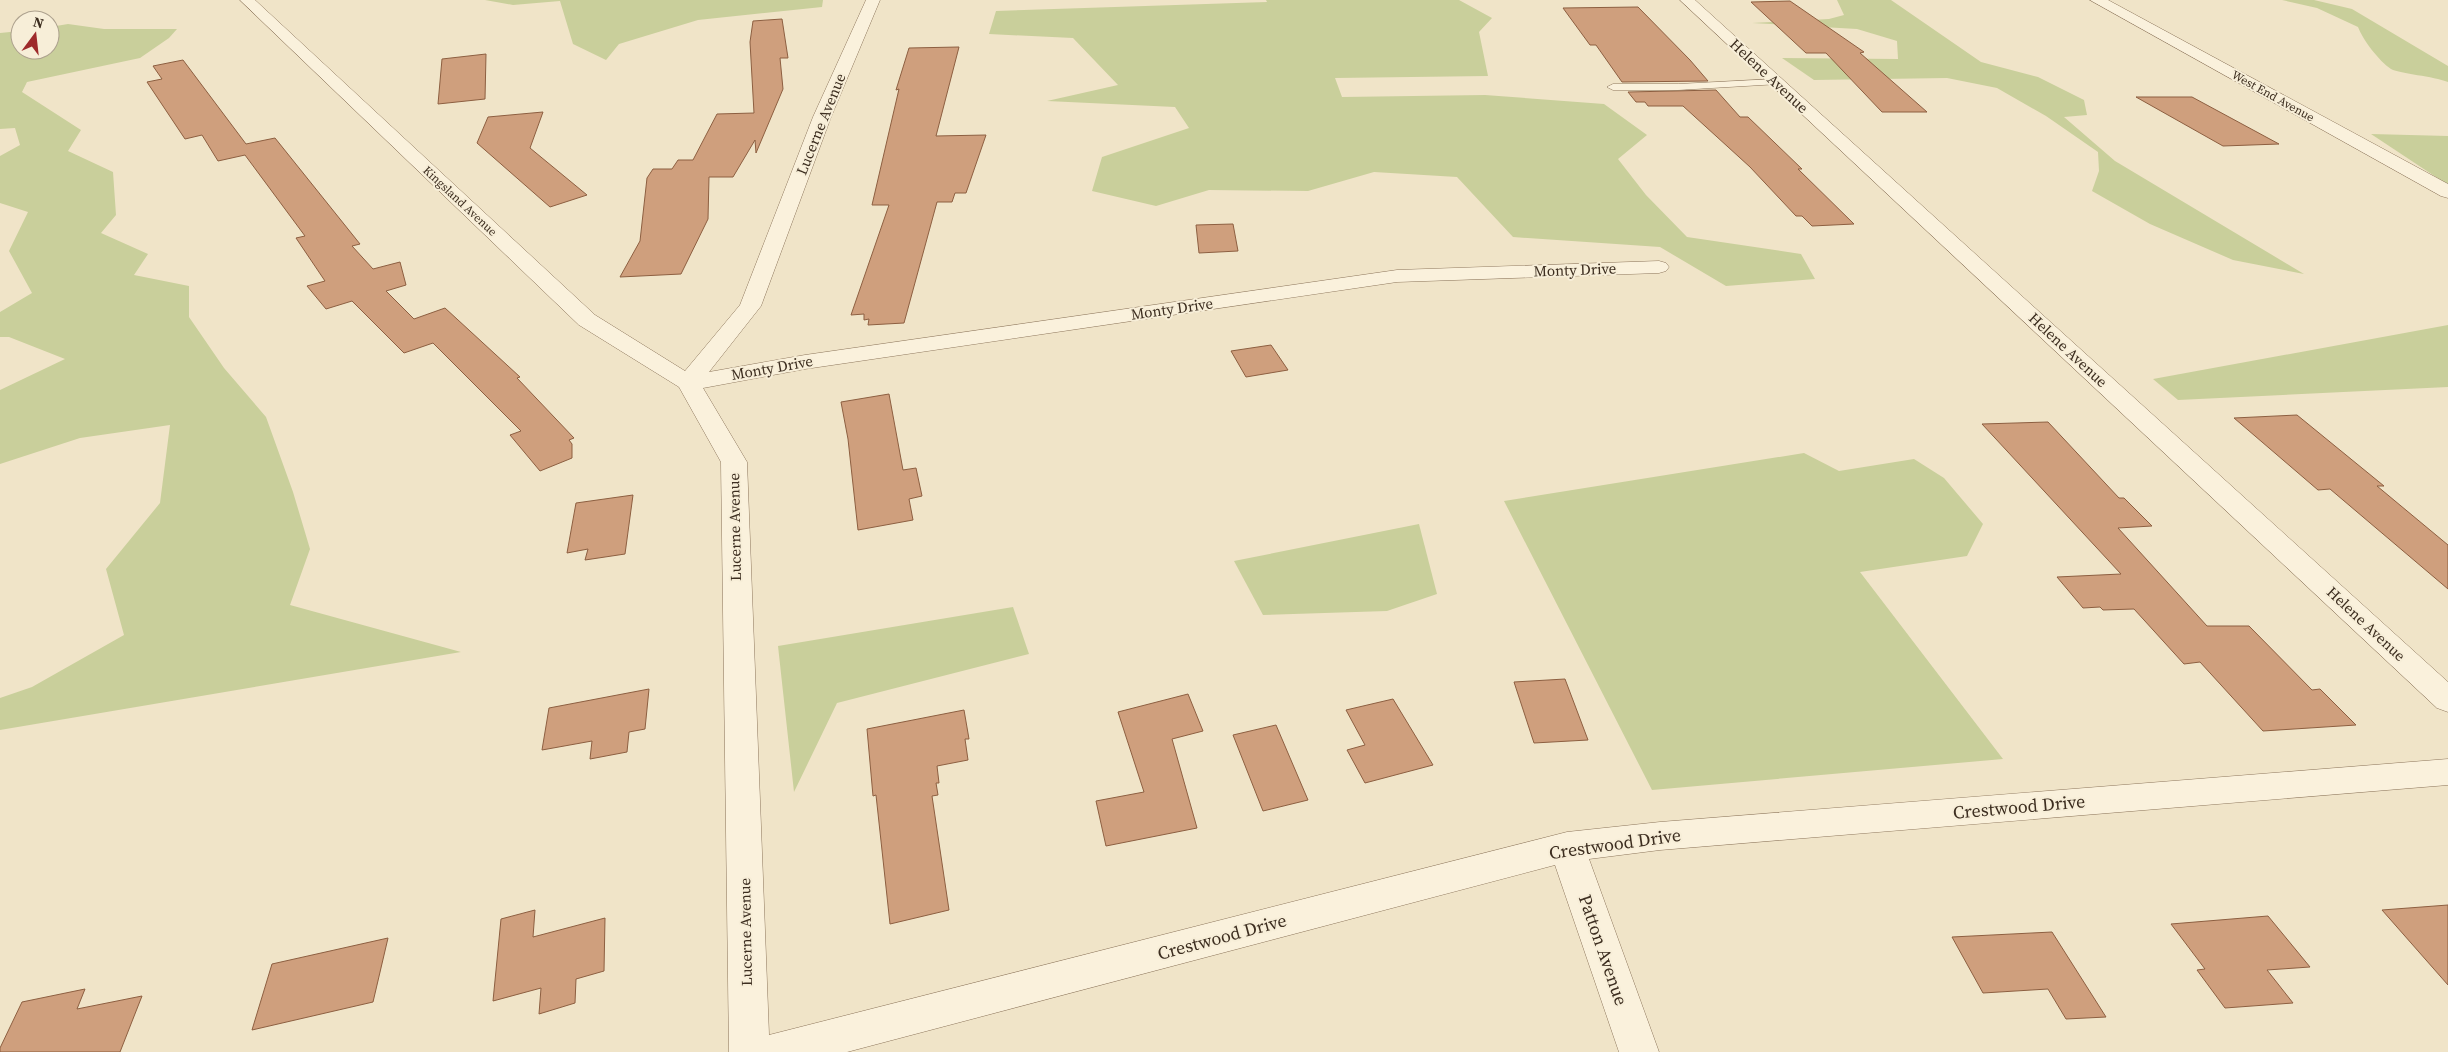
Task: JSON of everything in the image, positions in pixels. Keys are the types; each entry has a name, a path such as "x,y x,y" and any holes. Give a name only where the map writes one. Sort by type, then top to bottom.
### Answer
{"street":[{"name":"Kingsland Avenue","path":"247,0 587,320 688,383"},
{"name":"Lucerne Avenue","path":"749,1052 734,462 688,383 750,306 822,117 873,0"},
{"name":"Helene Avenue","path":"1687,0 2448,700"},
{"name":"West End Avenue","path":"2098,0 2448,192"},
{"name":"Monty Drive","path":"688,383 805,362 1397,276 1659,267"},
{"name":"Crestwood Drive","path":"776,1052 1567,847 1660,836 2448,772"},
{"name":"Patton Avenue","path":"1567,847 1639,1052"}],"lane":[{"path":"1613,87 1776,82"}],"green space":[{"path":"485,0 823,0 822,7 698,20 619,44 606,60 573,44 560,1 513,5"},
{"path":"1266,0 1459,0 1492,18 1479,32 1488,76 1335,78 1342,97 1485,95 1604,104 1647,135 1618,159 1646,195 1687,237 1801,254 1815,279 1726,286 1660,247 1513,237 1457,177 1374,172 1308,191 1209,190 1156,206 1092,191 1102,157 1189,128 1175,107 1047,101 1118,85 1073,38 989,34 996,11 1267,2"},
{"path":"1837,0 1891,0 1981,62 2038,77 2084,100 2087,115 2064,117 2115,161 2304,274 2233,260 2150,224 2092,191 2099,171 2098,152 2046,116 1997,88 1947,78 1814,80 1782,58 1898,59 1897,41 1857,29 1752,23 1829,19 1844,15"},
{"path":"2282,0 2314,0 2352,9 2448,66 2448,82 2391,69 2372,50 2358,27 2317,8"},
{"path":"68,24 104,29 177,29 169,38 140,58 27,82 22,92 81,130 68,151 113,172 116,215 101,233 148,254 134,275 189,286 189,317 224,368 266,417 293,492 310,549 290,605 461,652 0,730 0,698 32,687 124,635 106,569 160,503 170,425 80,438 0,464 0,390 65,359 9,337 0,337 0,312 32,293 9,251 28,212 0,203 0,156 20,145 15,128 0,129 0,33 10,32 10,60 60,60 60,25"},
{"path":"2371,134 2448,136 2448,185"},
{"path":"2448,325 2448,387 2178,400 2153,379"},
{"path":"1804,453 1839,471 1914,459 1944,478 1983,524 1967,556 1860,572 2003,759 1652,790 1504,501"},
{"path":"1419,524 1437,594 1387,611 1263,615 1234,561"},
{"path":"1013,607 1029,654 837,703 794,792 778,646"}],"building":[{"path":"1790,1 1864,52 1860,53 1927,112 1882,112 1826,53 1806,53 1751,2"},
{"path":"1638,7 1708,81 1622,82 1596,45 1590,45 1563,8"},
{"path":"782,19 788,58 780,58 783,89 756,153 755,140 733,177 709,177 708,219 681,274 620,277 640,241 647,178 653,169 672,169 678,160 693,160 717,114 754,113 750,42 753,21"},
{"path":"959,47 936,136 986,135 966,193 955,193 952,202 937,202 904,323 868,325 869,319 864,320 864,314 851,315 889,205 872,205 899,89 896,90 909,48"},
{"path":"486,54 485,99 438,104 442,59"},
{"path":"183,60 246,144 275,138 360,244 352,246 373,269 400,262 406,285 386,291 414,319 445,308 520,377 517,378 574,438 569,440 572,444 572,458 540,471 510,435 521,431 433,343 404,353 352,301 326,309 307,286 325,281 296,238 305,236 245,155 218,161 202,135 185,139 147,82 162,79 153,66"},
{"path":"1716,90 1740,117 1748,117 1802,169 1798,169 1854,224 1812,226 1802,216 1796,216 1750,167 1683,106 1648,106 1645,102 1636,102 1628,92"},
{"path":"2136,97 2192,97 2279,144 2223,146"},
{"path":"543,112 530,148 587,195 550,207 477,143 488,117"},
{"path":"1233,224 1238,251 1199,253 1196,225"},
{"path":"1271,345 1288,370 1246,377 1231,351"},
{"path":"889,394 903,470 916,468 922,496 909,499 913,520 858,530 848,439 841,402"},
{"path":"2297,415 2384,486 2377,486 2448,545 2448,589 2330,489 2318,490 2234,418"},
{"path":"2048,422 2119,498 2124,498 2152,526 2118,528 2207,626 2249,626 2312,690 2320,689 2356,725 2263,731 2200,662 2184,664 2134,609 2103,610 2100,607 2083,608 2057,577 2121,574 1982,424"},
{"path":"633,495 625,554 585,560 588,549 567,553 576,503"},
{"path":"1565,679 1588,740 1534,743 1514,682"},
{"path":"649,689 645,729 629,732 627,752 590,759 592,741 542,750 549,708"},
{"path":"1188,694 1203,731 1172,739 1197,828 1106,846 1096,801 1144,792 1118,712"},
{"path":"1393,699 1433,765 1365,783 1347,750 1365,745 1346,710"},
{"path":"964,710 969,739 965,739 968,760 937,766 939,783 936,783 938,795 932,796 949,910 890,924 876,795 873,796 867,729"},
{"path":"1276,725 1308,800 1263,811 1233,735"},
{"path":"2448,905 2448,985 2382,910"},
{"path":"535,910 533,937 605,918 604,971 576,979 575,1003 539,1014 541,988 493,1001 501,919"},
{"path":"2268,916 2310,967 2267,970 2293,1003 2225,1008 2197,970 2205,969 2171,924"},
{"path":"2052,932 2106,1017 2066,1019 2048,989 1983,993 1952,937"},
{"path":"388,938 373,1002 252,1030 272,964"},
{"path":"85,989 77,1009 142,996 120,1052 0,1052 0,1048 22,1002"}]}
